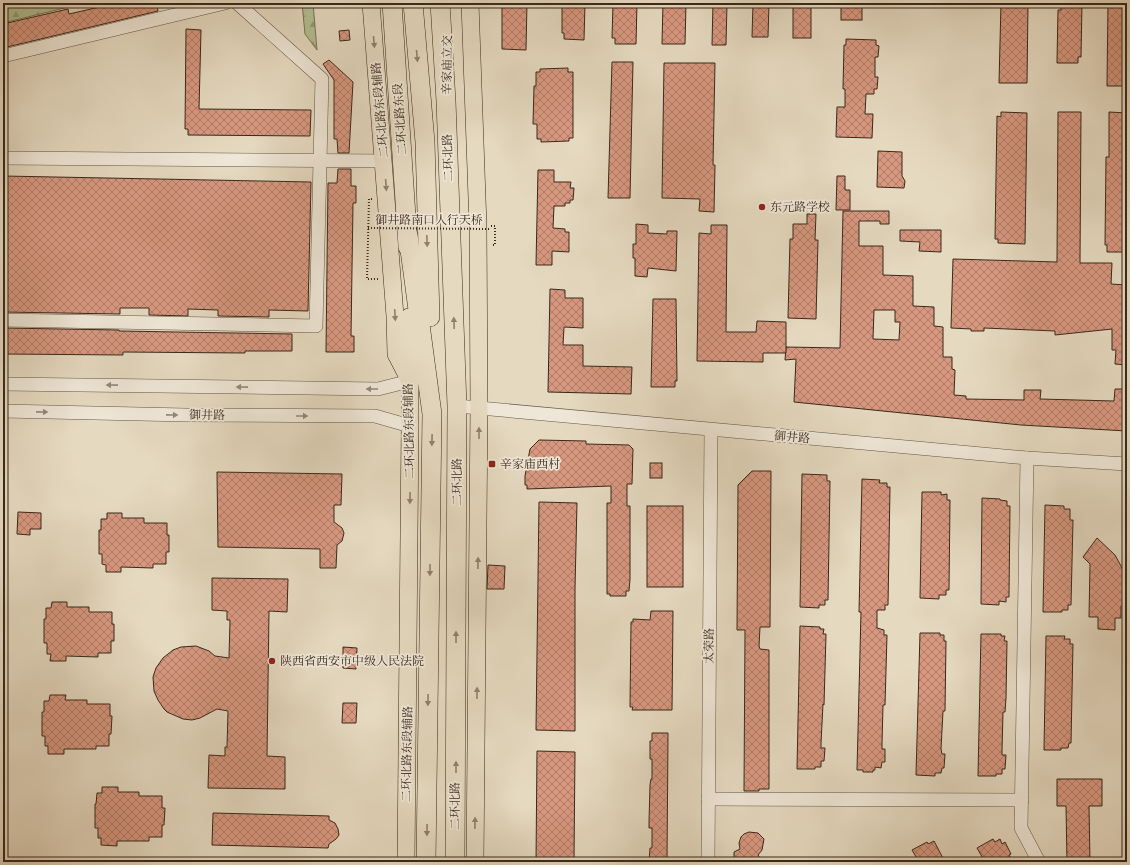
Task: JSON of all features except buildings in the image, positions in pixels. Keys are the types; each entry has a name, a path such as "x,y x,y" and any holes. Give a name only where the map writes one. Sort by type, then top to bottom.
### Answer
{"highway":[{"name":"二环北路东段","path":"392,3 408,235"},
{"name":"二环北路","path":"413,3 425,142 432,414 426,862"},
{"name":"辛家庙立交","path":"440,3 446,101"},
{"name":"辛家庙立交","path":"446,101 448,3"},
{"name":"二环北路","path":"446,101 457,406 455,862"},
{"path":"408,235 410,381"},
{"name":"二环北路","path":"408,235 432,414"}],"main road":[{"name":"二环北路东段辅路","path":"371,3 384,161 395,316 396,354 410,381 406,862"},
{"path":"470,3 478,226 479,408 475,862"}],"street":[{"path":"3,56 225,3"},
{"path":"3,320 316,326 322,79 237,3"},
{"path":"3,158 384,161"},
{"path":"3,384 378,389 410,381"},
{"name":"御井路","path":"457,406 1027,458 1127,464"},
{"name":"御井路","path":"3,411 186,415 375,416 410,426"},
{"name":"太荣路","path":"708,862 711,430"},
{"path":"1027,458 1021,828 1039,862"},
{"path":"708,799 1022,800"}],"path":[{"path":"367,279 370,199"},
{"name":"御井路南口人行天桥","path":"368,228 489,229"}],"green space":[{"path":"3,3 85,3 3,23"},
{"path":"302,3 313,3 317,50 305,34"}],"place":[{"name":"东元路学校","path":"762,207"},
{"name":"辛家庙西村","path":"492,464"},
{"name":"陕西省西安市中级人民法院","path":"272,661"}]}
